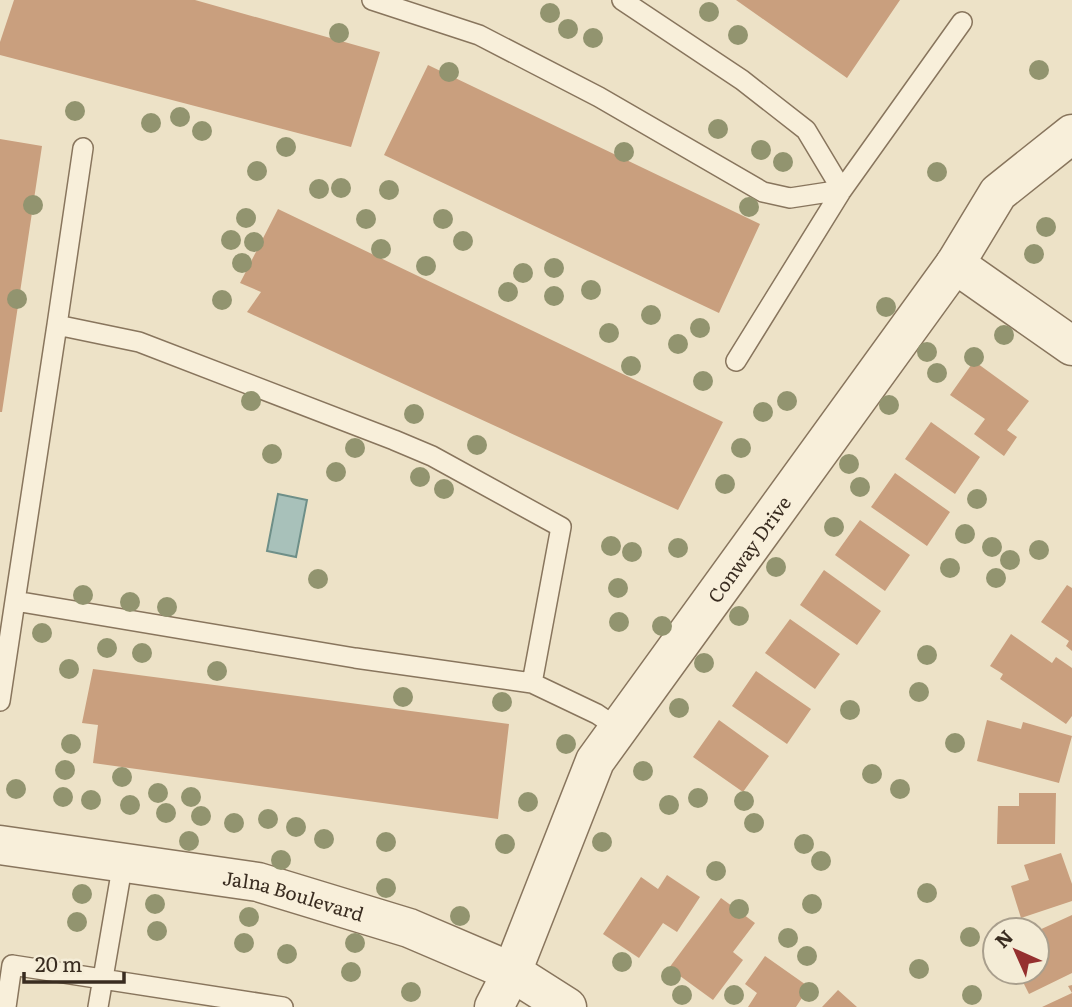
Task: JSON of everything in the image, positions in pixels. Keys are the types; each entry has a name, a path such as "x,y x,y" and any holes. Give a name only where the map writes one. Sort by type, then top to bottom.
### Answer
{"street":[{"name":"Conway Drive","path":"494,1007 512,972 595,761 955,264 998,193 1072,134"},
{"path":"955,264 1072,346"},
{"name":"Jalna Boulevard","path":"0,845 258,883 409,928 512,972 567,1007"}],"lane":[{"path":"372,0 479,35 599,97 763,192 790,198 842,190"},
{"path":"622,0 742,80 806,130 842,190"},
{"path":"736,361 842,190 962,22"},
{"path":"0,701 3,655 15,601 83,148"},
{"path":"57,325 139,342 394,440 432,456 561,527 532,683"},
{"path":"15,601 355,658 532,683 597,714 619,729"},
{"path":"98,1007 123,862"},
{"path":"6,1007 12,965 283,1007"}],"water":[{"path":"278,494 307,500 296,557 267,551"}],"building":[{"path":"14,0 195,0 380,52 351,147 0,55 0,42"},
{"path":"736,0 900,0 847,78"},
{"path":"428,65 760,224 719,313 384,155"},
{"path":"0,139 42,146 2,412 0,412"},
{"path":"278,209 723,422 678,510 247,312 261,292 240,283"},
{"path":"974,361 1029,401 1007,430 1017,437 1004,456 974,434 985,419 950,395"},
{"path":"931,422 980,457 955,494 905,459"},
{"path":"895,473 950,512 927,546 871,507"},
{"path":"860,520 910,555 885,591 835,555"},
{"path":"824,570 881,611 857,645 800,605"},
{"path":"1067,585 1072,588 1072,651 1066,646 1069,641 1041,622"},
{"path":"790,619 840,654 815,689 765,653"},
{"path":"1011,634 1052,663 1056,657 1072,668 1072,716 1066,724 1000,679 1003,674 990,666"},
{"path":"93,669 509,724 498,819 93,763 98,725 82,723"},
{"path":"756,671 811,709 787,744 732,706"},
{"path":"719,720 769,756 743,792 693,757"},
{"path":"987,720 1021,729 1023,722 1072,736 1059,783 977,761"},
{"path":"1019,793 1056,793 1055,844 997,844 998,806 1019,806"},
{"path":"1061,853 1072,884 1072,901 1020,916 1011,886 1029,880 1024,865"},
{"path":"667,875 700,897 677,932 663,923 639,958 603,934 641,877 658,889"},
{"path":"721,898 755,923 733,952 743,960 713,1000 669,968"},
{"path":"1072,915 1072,973 1051,983 1051,925"},
{"path":"765,956 809,987 796,1007 748,1007 757,993 745,984"},
{"path":"1025,986 1045,986 1029,994"},
{"path":"838,990 857,1007 822,1007"},
{"path":"1072,993 1072,1007 1042,1007"}]}
